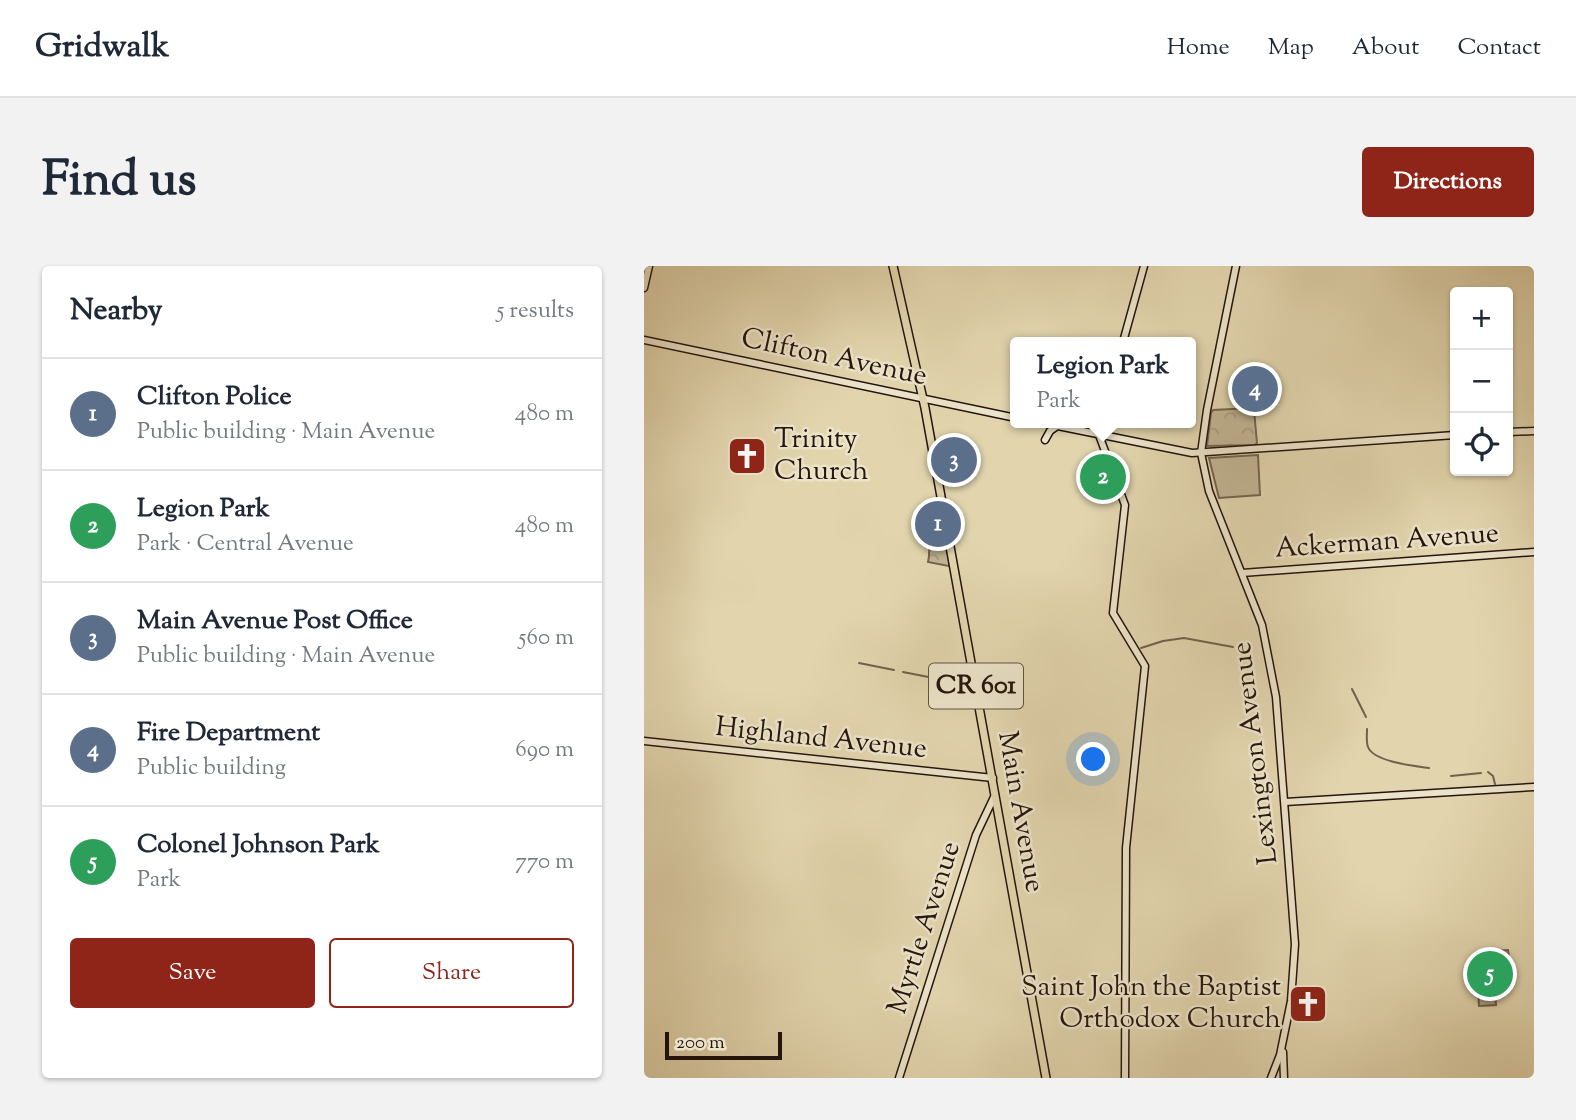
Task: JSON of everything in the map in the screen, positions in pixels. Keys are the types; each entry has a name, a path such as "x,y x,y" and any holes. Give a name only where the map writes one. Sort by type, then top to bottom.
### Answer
{"main road":[{"path":"644,288 649,266"},
{"name":"Main Avenue","path":"892,266 923,398 1046,1078"},
{"path":"1124,337 1144,266"},
{"name":"Lexington Avenue","path":"1236,266 1201,453 1209,491 1262,625 1274,683 1295,944 1291,1001 1283,1044 1271,1078"},
{"name":"Clifton Avenue","path":"644,340 1010,417"},
{"path":"1045,440 1054,428"},
{"path":"1066,428 1192,453 1450,435"},
{"path":"1101,428 1099,435 1125,505 1112,608 1145,666 1126,848 1125,1078"},
{"path":"1513,432 1534,431"},
{"name":"Ackerman Avenue","path":"1242,573 1534,552"},
{"name":"Highland Avenue","path":"644,741 993,778"},
{"path":"1285,802 1534,787"},
{"name":"Myrtle Avenue","path":"899,1078 979,828 996,793"},
{"path":"1283,1044 1284,1078"}],"green space":[{"path":"1252,408 1257,443 1255,445 1207,446 1213,410"},
{"path":"1258,455 1260,495 1219,498 1209,458"},
{"path":"1100,456 1115,496 1096,493"},
{"path":"927,508 943,511 954,567 928,562"},
{"path":"1508,950 1510,966 1502,967 1502,981 1494,981 1496,1005 1479,1006 1476,952"}],"waterway":[{"path":"1141,648 1184,638 1233,647"},
{"path":"859,663 894,670"},
{"path":"903,672 969,685"},
{"path":"1352,689 1366,717"},
{"path":"1367,729 1368,747 1378,756 1429,768"},
{"path":"1488,772 1493,776 1495,784"},
{"path":"1451,776 1481,773"}],"place":[{"name":"Fire Department","path":"1255,389"},
{"name":"Trinity Church","path":"747,456"},
{"name":"Main Avenue Post Office","path":"954,460"},
{"name":"Legion Park","path":"1103,477"},
{"name":"Clifton Police","path":"938,524"},
{"name":"Colonel Johnson Park","path":"1490,974"},
{"name":"Saint John the Baptist Orthodox Church","path":"1308,1004"}]}
